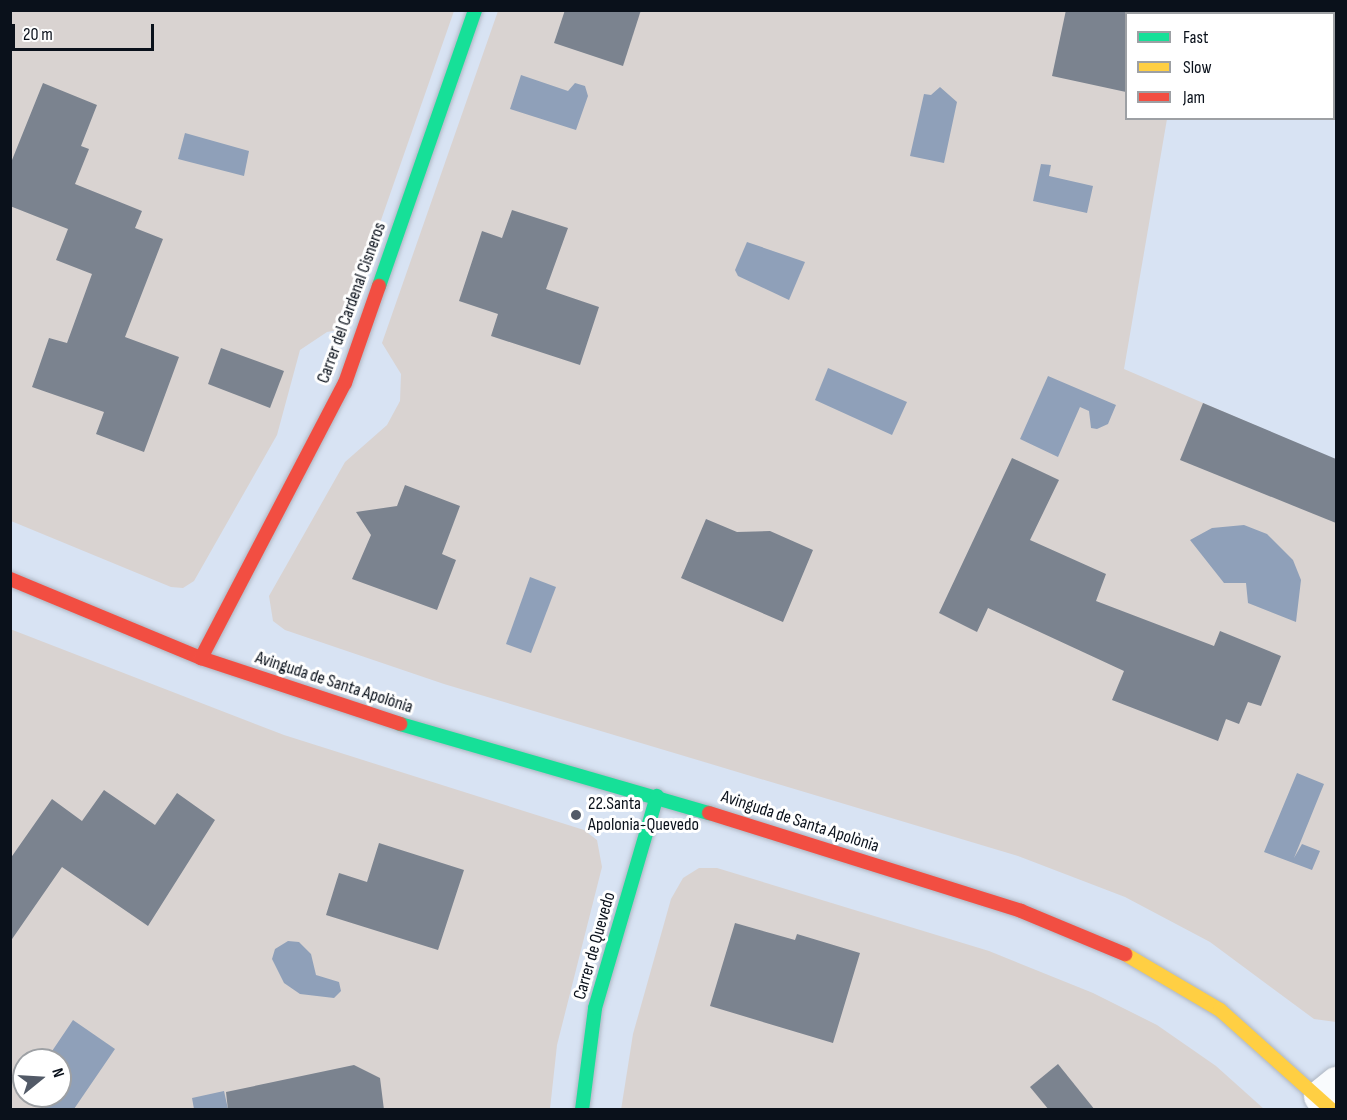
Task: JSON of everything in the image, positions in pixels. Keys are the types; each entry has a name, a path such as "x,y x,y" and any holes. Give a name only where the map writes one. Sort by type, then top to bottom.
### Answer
{"street":[{"name":"Carrer del Cardenal Cisneros","path":"201,658 345,382 475,10"},
{"name":"Avinguda de Santa Apolònia","path":"10,579 201,658 421,731 657,796 1021,911 1128,955 1220,1010 1330,1096"},
{"name":"Carrer de Quevedo","path":"582,1110 595,1008 657,796"}],"shaded area":[{"path":"10,11 454,11 343,329 327,332 300,350 277,435 194,581 183,588 171,587 11,521"},
{"path":"498,11 1185,11 1125,12 1125,120 1167,120 1124,369 1336,460 1336,1022 1314,1019 1210,942 1125,897 1018,856 444,684 285,630 273,621 269,596 345,462 387,425 400,401 401,374 382,343"},
{"path":"10,629 284,735 584,830 597,840 602,867 557,1045 550,1109 11,1109"},
{"path":"699,868 717,868 989,951 1093,993 1157,1025 1216,1066 1264,1109 621,1110 633,1034 671,899 683,878"}],"water":[{"path":"521,75 568,91 575,83 585,86 588,96 576,130 510,109"},
{"path":"940,87 957,102 944,163 910,156 924,94 931,95"},
{"path":"185,133 249,151 244,176 178,159"},
{"path":"1041,164 1051,165 1049,176 1093,186 1087,213 1033,201"},
{"path":"747,242 805,262 789,300 738,276 735,270"},
{"path":"828,368 907,402 892,435 815,400"},
{"path":"1048,376 1116,405 1108,424 1097,429 1091,428 1089,411 1080,407 1058,457 1020,439"},
{"path":"1244,525 1267,534 1293,560 1301,580 1296,622 1248,603 1246,583 1224,583 1190,540 1212,528"},
{"path":"530,577 556,587 531,653 506,644"},
{"path":"1297,773 1324,784 1294,858 1302,844 1320,851 1312,870 1264,852"},
{"path":"288,941 299,942 311,954 316,975 339,982 341,991 334,998 300,994 284,983 272,959 275,949"},
{"path":"73,1020 115,1049 74,1109 45,1108 72,1108 72,1048 54,1048"},
{"path":"224,1091 228,1109 194,1109 192,1098"}],"building":[{"path":"565,10 641,10 623,66 554,43"},
{"path":"1066,10 1126,10 1125,92 1052,76"},
{"path":"43,83 97,105 81,146 89,149 75,184 142,211 135,228 163,239 125,337 179,357 144,452 96,434 104,412 32,387 49,338 67,343 92,274 56,260 68,229 10,206 10,165"},
{"path":"512,210 568,228 546,289 599,307 580,365 491,336 498,314 459,301 482,231 502,238"},
{"path":"221,348 284,371 270,408 208,384"},
{"path":"1203,403 1336,459 1336,523 1180,460"},
{"path":"1012,458 1059,480 1030,540 1106,574 1096,601 1214,646 1220,631 1281,656 1261,706 1248,702 1239,724 1226,719 1218,741 1112,700 1124,671 988,608 977,632 939,613"},
{"path":"405,485 460,506 442,554 456,560 437,610 352,579 371,535 356,512 397,506"},
{"path":"706,519 737,532 770,531 813,550 783,622 681,578"},
{"path":"104,790 155,825 177,793 215,820 148,926 62,867 10,942 10,859 52,799 82,821"},
{"path":"379,843 464,870 438,950 326,915 339,873 367,882"},
{"path":"735,923 795,940 797,934 860,953 833,1043 710,1006"},
{"path":"1058,1064 1095,1110 1049,1110 1030,1087"},
{"path":"354,1065 380,1078 384,1110 228,1110 226,1092"}],"traffic: fast":[{"path":"379,286 475,10"},
{"path":"400,724 709,813"},
{"path":"582,1110 595,1008 657,796"}],"traffic: slow":[{"path":"1125,954 1220,1010 1332,1110"}],"traffic: jam":[{"path":"201,658 345,383 379,286"},
{"path":"10,579 201,658 400,724"},
{"path":"709,813 1021,911 1125,954"}],"place":[{"name":"22.Santa Apolonia-Quevedo","path":"576,815"}]}
